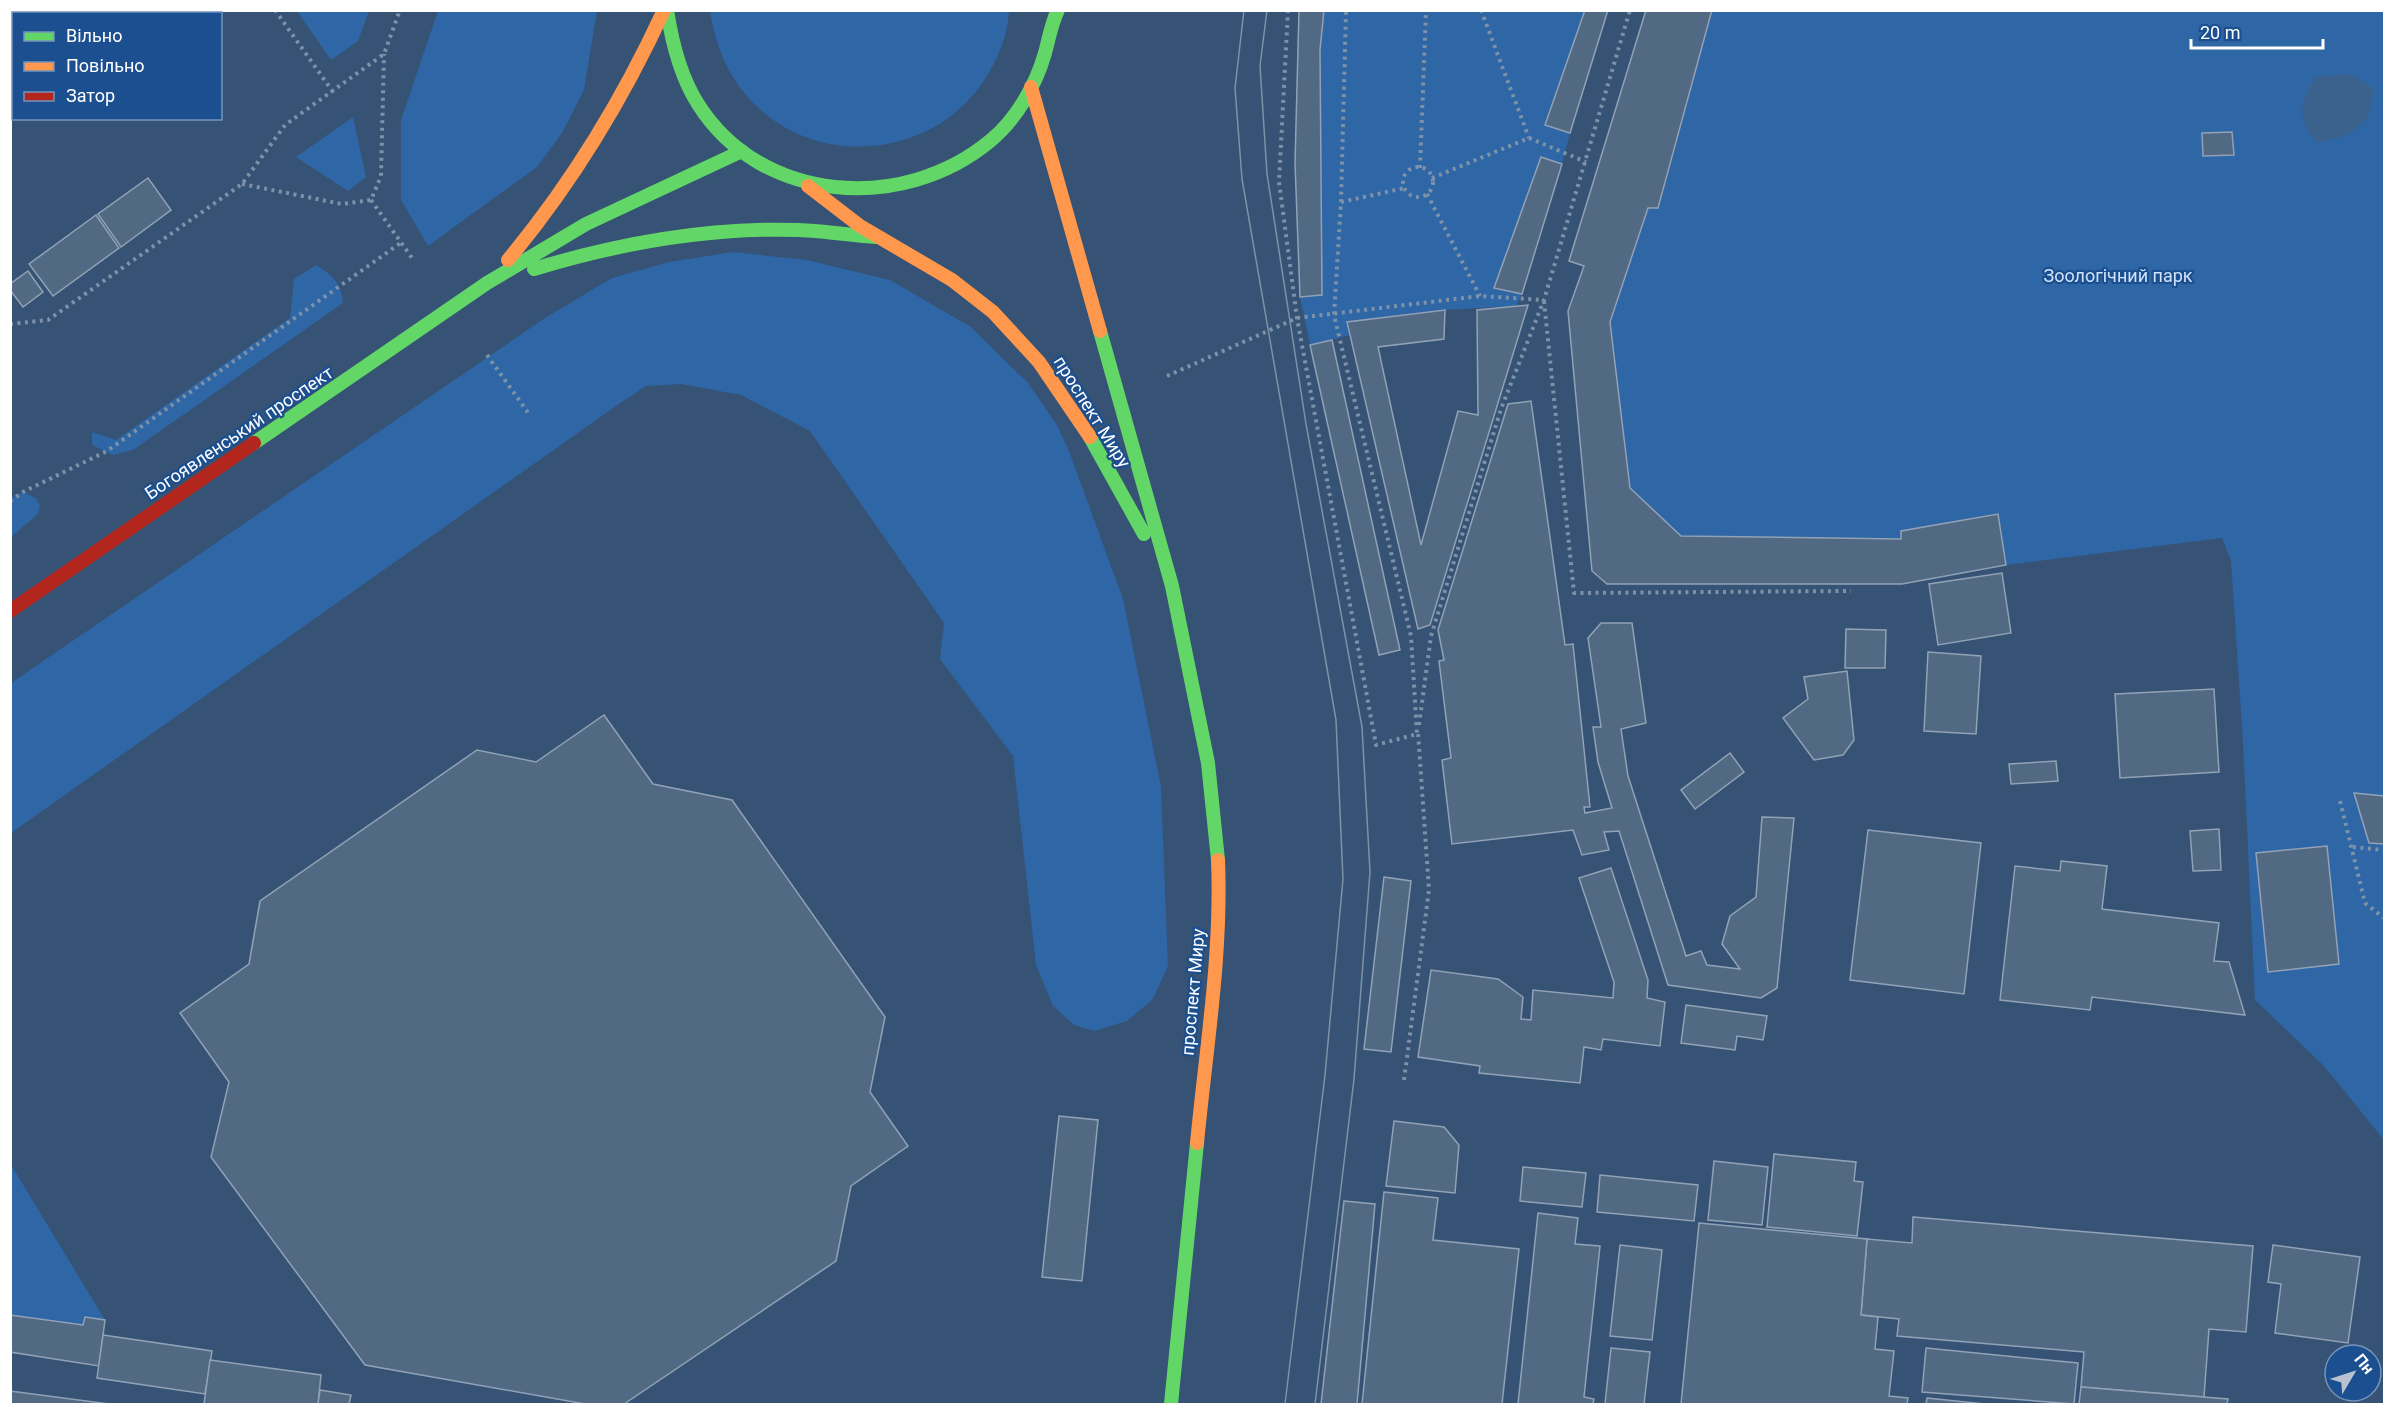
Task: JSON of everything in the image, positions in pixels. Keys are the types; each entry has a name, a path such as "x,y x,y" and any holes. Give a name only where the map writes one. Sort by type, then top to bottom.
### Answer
{"main road":[{"path":"665,10 670,40 677,61 697,101 717,129 742,151 771,169 802,182 835,190 868,191 902,186 934,177 964,161 991,140 1013,116 1031,87 1044,56 1054,15"},
{"name":"Богоявленський проспект","path":"487,284 551,208 590,153 644,57 665,10"},
{"name":"проспект Миру","path":"1031,87 1172,586 1208,763 1216,826 1219,894 1171,1404"},
{"name":"Богоявленський проспект","path":"10,611 487,284 586,224 637,198 742,151"},
{"name":"проспект Миру","path":"802,182 876,237 938,270 992,311 1039,360 1078,416 1172,586"},
{"path":"487,284 563,260 640,242 718,232 797,230 876,237"}],"path":[{"path":"275,10 333,92"},
{"path":"371,200 381,177 384,54 400,10"},
{"path":"1288,10 1280,182 1297,318 1376,745 1418,734"},
{"path":"1346,10 1341,202 1334,315 1411,636 1429,890 1404,1080"},
{"path":"1420,168 1426,10"},
{"path":"1481,10 1529,138"},
{"path":"1418,734 1431,636 1501,409 1544,300 1630,10"},
{"path":"10,324 48,320 243,184 285,125 384,54"},
{"path":"1432,178 1529,138 1586,162"},
{"path":"1420,168 1430,173 1431,190 1427,194 1415,197 1405,188 1406,174 1412,169 1420,168"},
{"path":"243,184 342,204 371,200"},
{"path":"1341,202 1405,188"},
{"path":"1427,194 1479,296"},
{"path":"371,200 412,258"},
{"path":"10,501 107,451 402,242"},
{"path":"1167,376 1297,318 1479,296 1544,300"},
{"path":"1544,300 1574,593 1851,591"},
{"path":"487,355 529,414"},
{"path":"2340,801 2353,846 2365,903 2385,918"},
{"path":"2353,846 2385,850"}],"green space":[{"path":"1009,10 1007,29 998,55 985,79 966,103 942,123 914,136 885,144 854,147 824,143 795,133 756,106 728,69 717,41 710,11"},
{"path":"297,11 369,11 358,41 331,60"},
{"path":"438,11 597,11 584,90 562,133 537,167 428,246 401,200 401,120"},
{"path":"1324,11 1585,11 1545,125 1570,133 1562,164 1541,158 1494,288 1522,294 1516,306 1445,310 1347,322 1350,335 1310,345 1300,297 1322,294 1320,50"},
{"name":"Зоологічний парк","path":"1712,11 2384,11 2384,1140 2324,1066 2255,1000 2243,742 2231,561 2222,538 2006,565 1998,514 1901,531 1901,539 1681,536 1630,488 1610,323 1648,208 1659,208"},
{"path":"353,117 366,177 348,191 296,157"},
{"path":"733,252 807,260 890,280 971,327 1028,383 1057,425 1069,451 1123,599 1161,787 1168,966 1153,999 1127,1021 1094,1031 1074,1025 1053,1006 1036,965 1013,756 940,659 944,623 810,431 741,395 681,384 646,386 616,406 11,833 11,683 545,318 612,278 669,262"},
{"path":"316,265 335,280 341,290 343,303 133,450 113,455 92,445 92,432 116,440 290,318 294,279"},
{"path":"23,492 36,498 40,506 38,514 11,537 11,498"},
{"path":"10,1163 105,1320 85,1317 83,1325 11,1315"}],"shaded area":[{"path":"2351,74 2374,89 2368,118 2348,135 2317,143 2303,118 2302,110 2306,95 2316,77"}],"building":[{"path":"10,10 67,10 65,12 12,12 12,48 10,49"},
{"path":"1299,10 1324,10 1320,50 1322,295 1300,297 1295,163"},
{"path":"1585,10 1608,10 1570,133 1545,125"},
{"path":"1646,10 1712,10 1658,208 1648,208 1610,322 1630,488 1681,536 1901,539 1901,531 1998,514 2006,565 1902,584 1607,584 1592,571 1568,311 1584,266 1569,261"},
{"path":"2232,132 2234,155 2203,156 2202,133"},
{"path":"1541,157 1562,164 1522,294 1494,288"},
{"path":"148,178 171,210 121,247 98,214"},
{"path":"96,215 119,248 53,296 29,264"},
{"path":"28,271 43,292 23,307 10,290 10,284"},
{"path":"1528,305 1430,625 1418,629 1347,322 1445,310 1444,339 1378,347 1421,545 1458,411 1478,415 1477,310"},
{"path":"1332,340 1400,650 1379,655 1310,345"},
{"path":"1531,401 1565,645 1573,644 1590,807 1584,807 1585,813 1612,808 1598,762 1593,727 1601,727 1588,638 1601,623 1632,623 1646,723 1621,729 1628,776 1686,956 1701,951 1707,965 1740,969 1722,944 1730,916 1756,897 1762,817 1794,818 1777,988 1761,998 1668,985 1619,831 1604,832 1609,850 1582,855 1573,830 1452,844 1442,760 1451,758 1439,661 1444,660 1438,630 1508,404"},
{"path":"2002,573 2011,633 1938,645 1929,584"},
{"path":"1846,629 1886,630 1885,668 1845,668"},
{"path":"1928,652 1981,656 1976,734 1924,731"},
{"path":"1847,671 1854,740 1843,755 1814,760 1783,718 1808,699 1804,677"},
{"path":"2214,689 2219,772 2120,778 2115,694"},
{"path":"604,715 653,784 732,800 885,1017 870,1092 908,1146 851,1186 836,1261 624,1404 585,1404 365,1365 211,1157 229,1082 180,1013 249,964 260,901 477,750 536,762"},
{"path":"1730,753 1744,772 1695,809 1681,790"},
{"path":"2056,761 2058,781 2011,784 2009,764"},
{"path":"2354,793 2384,796 2384,844 2369,843"},
{"path":"2219,829 2221,870 2193,871 2190,831"},
{"path":"1868,830 1981,843 1964,994 1850,980"},
{"path":"2327,846 2339,964 2268,972 2256,853"},
{"path":"2061,861 2107,866 2102,909 2219,923 2214,961 2229,962 2245,1015 2092,997 2090,1010 2000,1000 2015,866 2060,871"},
{"path":"1611,868 1648,980 1647,998 1665,1002 1660,1046 1603,1039 1601,1050 1584,1047 1580,1083 1479,1073 1480,1066 1418,1057 1431,970 1498,979 1523,997 1521,1019 1531,1020 1533,990 1613,998 1614,982 1579,878"},
{"path":"1384,877 1411,881 1391,1052 1364,1049"},
{"path":"1686,1005 1767,1016 1763,1040 1737,1036 1735,1050 1681,1043"},
{"path":"1059,1116 1098,1120 1082,1281 1042,1277"},
{"path":"1394,1121 1444,1127 1459,1145 1455,1193 1386,1186"},
{"path":"1774,1154 1856,1162 1854,1181 1863,1182 1857,1236 1767,1227"},
{"path":"1714,1161 1768,1167 1762,1225 1708,1220"},
{"path":"1523,1167 1586,1173 1582,1207 1520,1201"},
{"path":"1600,1175 1698,1185 1694,1221 1597,1212"},
{"path":"1384,1192 1438,1198 1433,1240 1519,1249 1502,1404 1362,1404"},
{"path":"1344,1201 1375,1204 1357,1404 1321,1404"},
{"path":"1538,1213 1578,1218 1575,1244 1600,1246 1584,1397 1594,1399 1593,1404 1518,1404"},
{"path":"1913,1217 2253,1246 2246,1332 2209,1329 2204,1397 2081,1387 2084,1352 1897,1336 1899,1319 1861,1315 1867,1239 1912,1243"},
{"path":"1699,1223 1867,1239 1861,1315 1878,1317 1875,1349 1894,1351 1889,1396 1908,1398 1907,1404 1681,1404"},
{"path":"1620,1245 1662,1250 1652,1340 1610,1336"},
{"path":"2273,1245 2360,1257 2348,1343 2275,1333 2281,1284 2268,1282"},
{"path":"10,1315 83,1325 85,1317 105,1320 99,1366 10,1352"},
{"path":"103,1335 212,1351 205,1394 97,1378"},
{"path":"1611,1348 1650,1352 1644,1404 1605,1404"},
{"path":"1926,1348 2078,1363 2074,1404 1922,1392"},
{"path":"210,1360 321,1375 318,1404 204,1404"},
{"path":"2081,1387 2228,1399 2227,1404 2079,1404"},
{"path":"320,1390 351,1395 349,1404 318,1404"},
{"path":"10,1391 109,1404 10,1404"},
{"path":"1927,1398 1985,1404 1926,1404"}],"tram line":[{"path":"1244,10 1235,88 1242,179 1336,720 1343,879 1325,1075 1285,1404"},
{"path":"1267,10 1260,66 1267,174 1306,424 1362,727 1370,872 1354,1079 1315,1404"}],"traffic: fast":[{"path":"667,10 674,47 686,82 698,104 725,137 758,162 795,179 835,187 876,187 917,180 955,164 990,141 1008,123 1024,101 1041,65 1058,10"},
{"path":"254,443 487,283 586,224 742,151"},
{"path":"534,269 632,244 698,234 798,230 876,237"},
{"path":"1100,331 1172,586 1208,763 1218,860"},
{"path":"1090,437 1144,534"},
{"path":"1171,1404 1197,1143"}],"traffic: slow":[{"path":"508,260 553,201 594,140 631,77 664,10"},
{"path":"1031,87 1100,331"},
{"path":"808,186 860,226 952,280 993,312 1039,362 1090,437"},
{"path":"1197,1143 1218,931 1218,860"}],"traffic: jam":[{"path":"10,611 254,443"}]}
